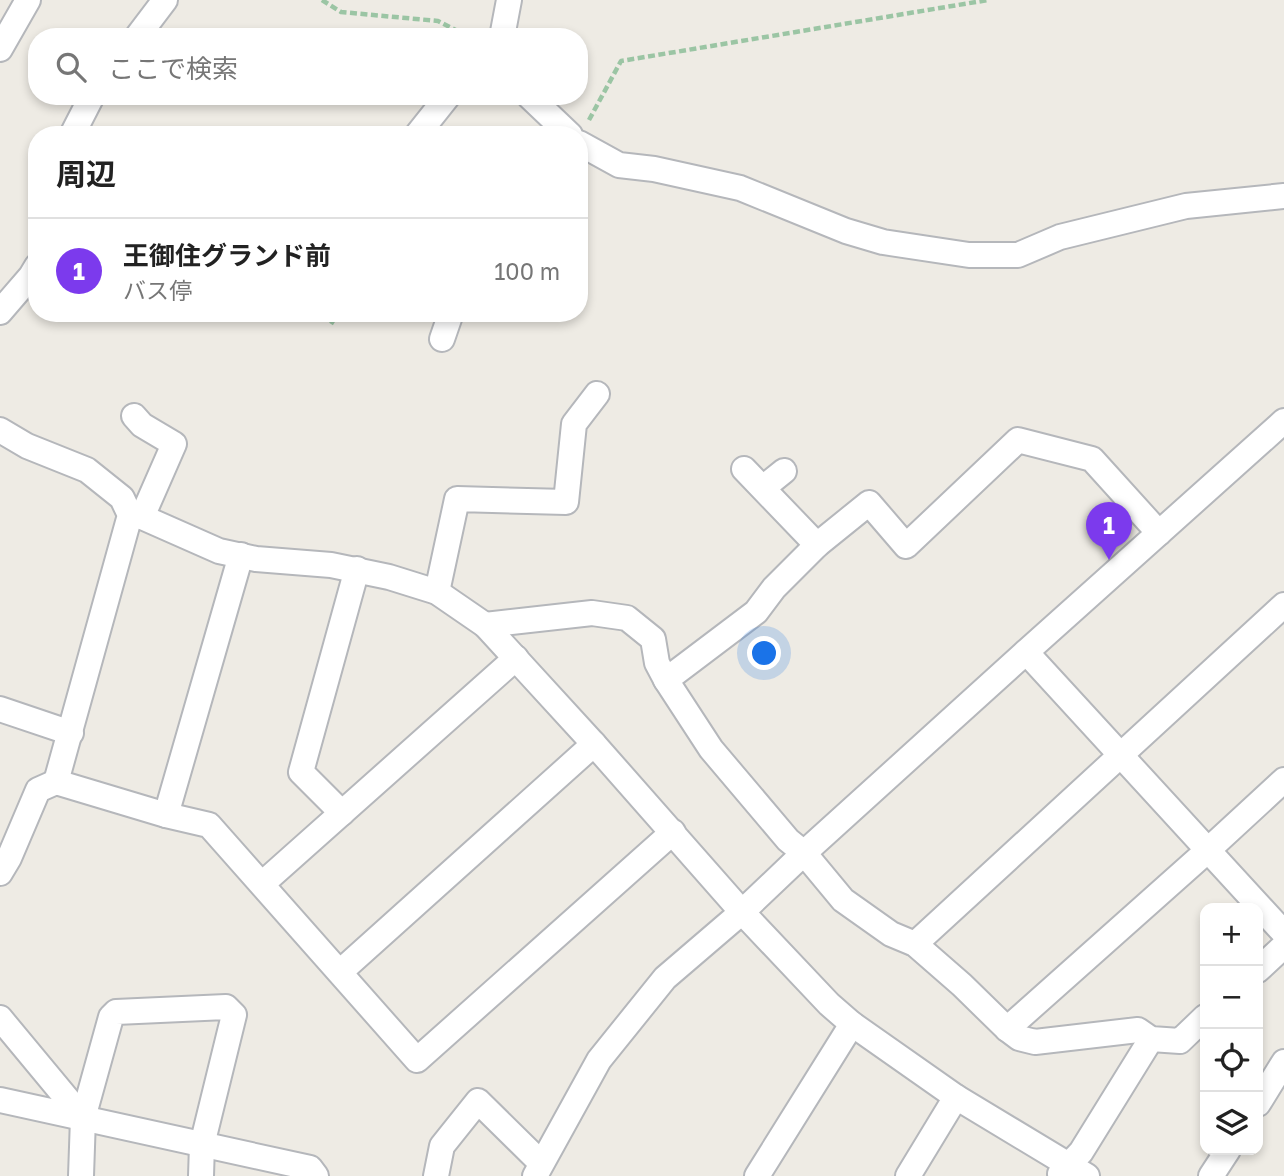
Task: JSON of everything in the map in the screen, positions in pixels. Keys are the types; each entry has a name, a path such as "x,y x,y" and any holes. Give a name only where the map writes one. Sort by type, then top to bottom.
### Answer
{"street":[{"path":"0,49 28,0"},
{"path":"144,28 165,0"},
{"path":"504,28 509,0"},
{"path":"75,126 87,105"},
{"path":"424,126 440,105"},
{"path":"540,105 567,126"},
{"path":"588,142 619,165 654,169 740,188 846,232 883,242 969,255 1018,255 1060,237 1186,206 1284,196"},
{"path":"0,312 28,279"},
{"path":"437,592 459,490 566,502 579,449 573,424 597,394"},
{"path":"56,782 136,516 174,444 142,425 134,416"},
{"path":"436,1176 442,1146 478,1101 538,1170 599,1060 666,978 1284,421"},
{"path":"0,430 27,446 87,470 122,498 136,516 219,551 256,559 357,569 437,592 485,625 673,832 741,912 829,1004 852,1024 956,1097 1072,1172 1152,1040"},
{"path":"666,680 756,612 774,588 817,545 869,503 906,546 1018,440 1092,459 1159,533"},
{"path":"744,469 817,545"},
{"path":"763,488 784,471"},
{"path":"166,815 241,555"},
{"path":"342,813 301,772 357,569"},
{"path":"915,944 1284,605"},
{"path":"485,625 592,613 627,618 653,639 657,663 711,749 788,841 804,853 843,901 891,934 915,944 1020,1038 1035,1042 1138,1030 1152,1040 1180,1041 1200,1026"},
{"path":"1027,652 1284,933"},
{"path":"262,884 516,658"},
{"path":"0,709 71,733"},
{"path":"340,972 594,744"},
{"path":"1007,1029 1284,779"},
{"path":"0,873 38,790 56,782 209,825 417,1060 673,832"},
{"path":"1262,966 1284,946"},
{"path":"81,1176 83,1118 111,1017 116,1012 226,1007 234,1014 202,1145 201,1176"},
{"path":"0,1018 83,1118"},
{"path":"757,1176 852,1024"},
{"path":"1263,1092 1284,1062"},
{"path":"908,1176 956,1097"},
{"path":"0,1100 310,1168 317,1176"},
{"path":"1211,1176 1225,1155"}],"path":[{"path":"323,0 341,12 438,21 452,28"},
{"path":"583,126 621,61 988,0"}],"place":[{"name":"王御住グランド前","path":"1109,560"}]}
